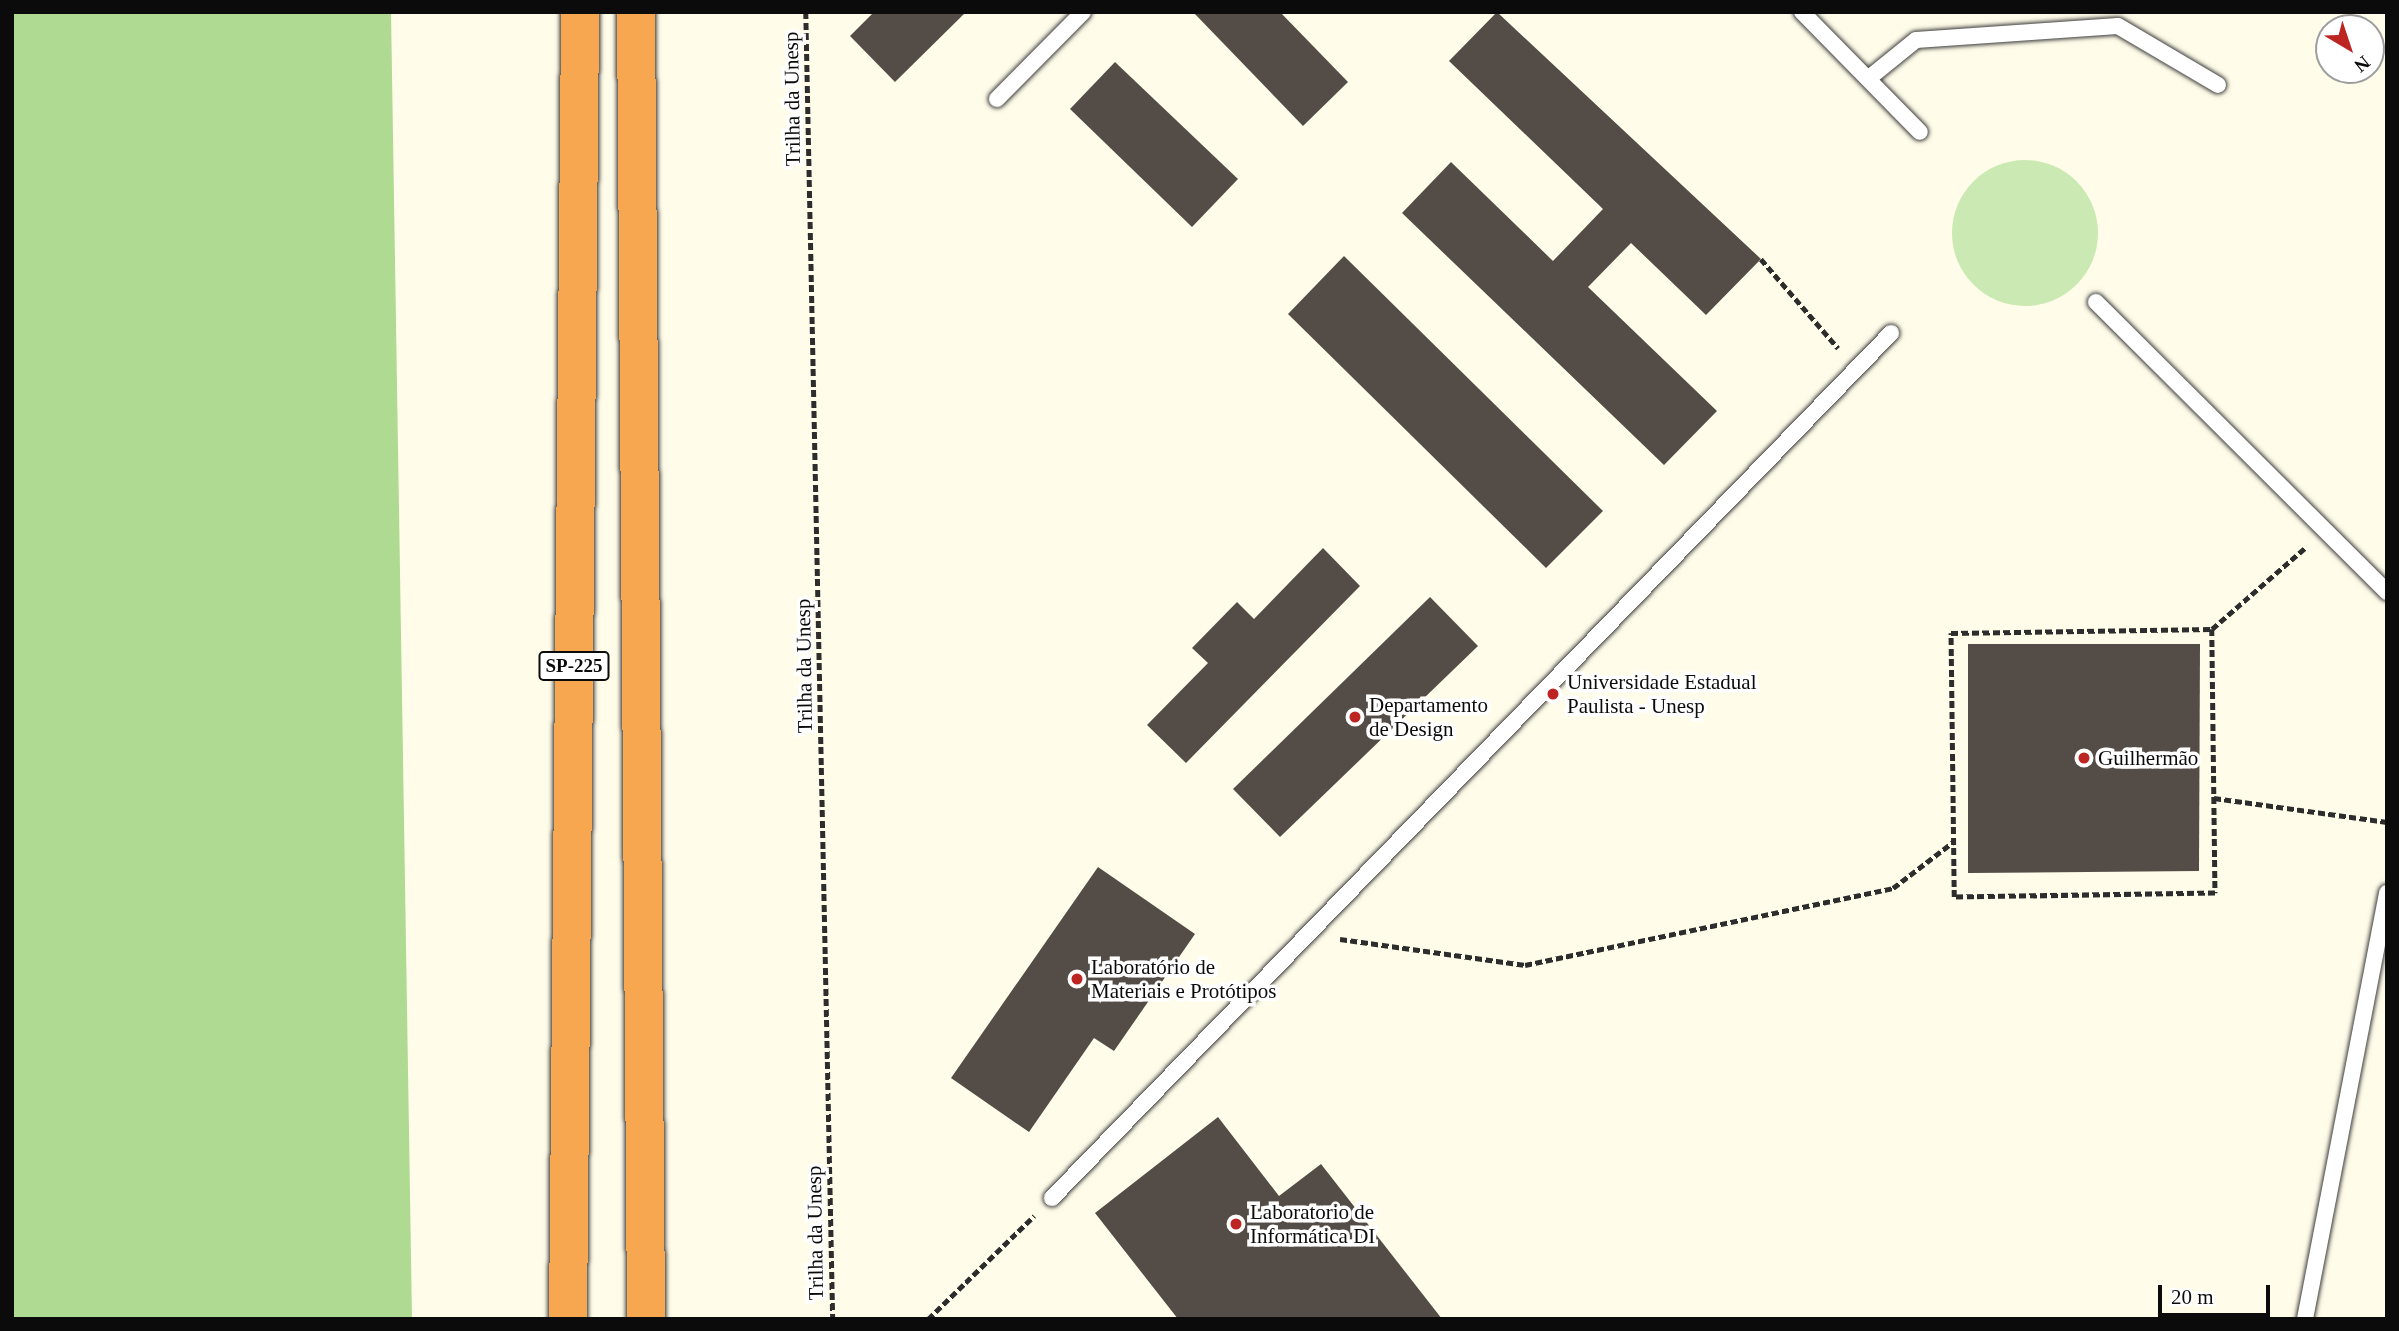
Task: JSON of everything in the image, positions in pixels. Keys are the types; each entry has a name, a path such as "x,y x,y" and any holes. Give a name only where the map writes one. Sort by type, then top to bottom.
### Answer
{"highway":[{"name":"SP-225","path":"568,1319 580,12"},
{"name":"SP-225","path":"636,12 646,1319"}],"lane":[{"path":"997,99 1083,12"},
{"path":"1802,12 1920,132"},
{"path":"1869,78 1916,40 2118,26 2218,85"},
{"path":"2096,302 2387,592"},
{"path":"1052,1198 1854,368 1891,333"},
{"path":"2305,1319 2387,893"}],"path":[{"name":"Trilha da Unesp","path":"806,12 833,1319"},
{"path":"1761,259 1854,368"},
{"path":"2212,629 2215,893 1954,897 1951,633 2212,629 2327,530"},
{"path":"2214,798 2387,822"},
{"path":"1327,937 1525,965 1893,888 1954,842"},
{"path":"928,1319 1052,1198"}],"green space":[{"path":"12,12 391,12 412,1319 12,1319"},
{"path":"2025,160 2053,165 2077,181 2093,205 2098,233 2093,261 2077,285 2053,301 2025,306 1997,301 1973,285 1957,261 1952,233 1957,205 1973,181 1997,165"}],"building":[{"path":"874,12 966,12 895,82 850,36"},
{"path":"1193,12 1280,12 1348,82 1303,126"},
{"path":"1497,12 1761,259 1706,315 1631,243 1588,287 1717,411 1664,465 1402,213 1451,162 1553,261 1603,209 1449,61"},
{"path":"1115,62 1238,179 1192,227 1070,109"},
{"path":"1344,256 1603,511 1546,568 1288,314"},
{"path":"1323,548 1360,586 1186,763 1147,725 1208,663 1192,648 1237,602 1254,619"},
{"name":"Departamento de Design","path":"1430,597 1478,646 1280,837 1233,789"},
{"name":"Guilhermão","path":"1968,644 2200,644 2199,871 1968,873"},
{"name":"Laboratório de Materiais e Protótipos","path":"1098,867 1195,934 1114,1051 1094,1038 1029,1132 951,1078"},
{"name":"Laboratorio de Informática DI","path":"1218,1117 1279,1196 1321,1164 1442,1319 1178,1319 1095,1213"}],"place":[{"name":"Universidade Estadual Paulista - Unesp","path":"1553,694"},
{"name":"Departamento de Design","path":"1355,717"},
{"name":"Guilhermão","path":"2084,758"},
{"name":"Laboratório de Materiais e Protótipos","path":"1077,979"},
{"name":"Laboratorio de Informática DI","path":"1236,1224"}]}
